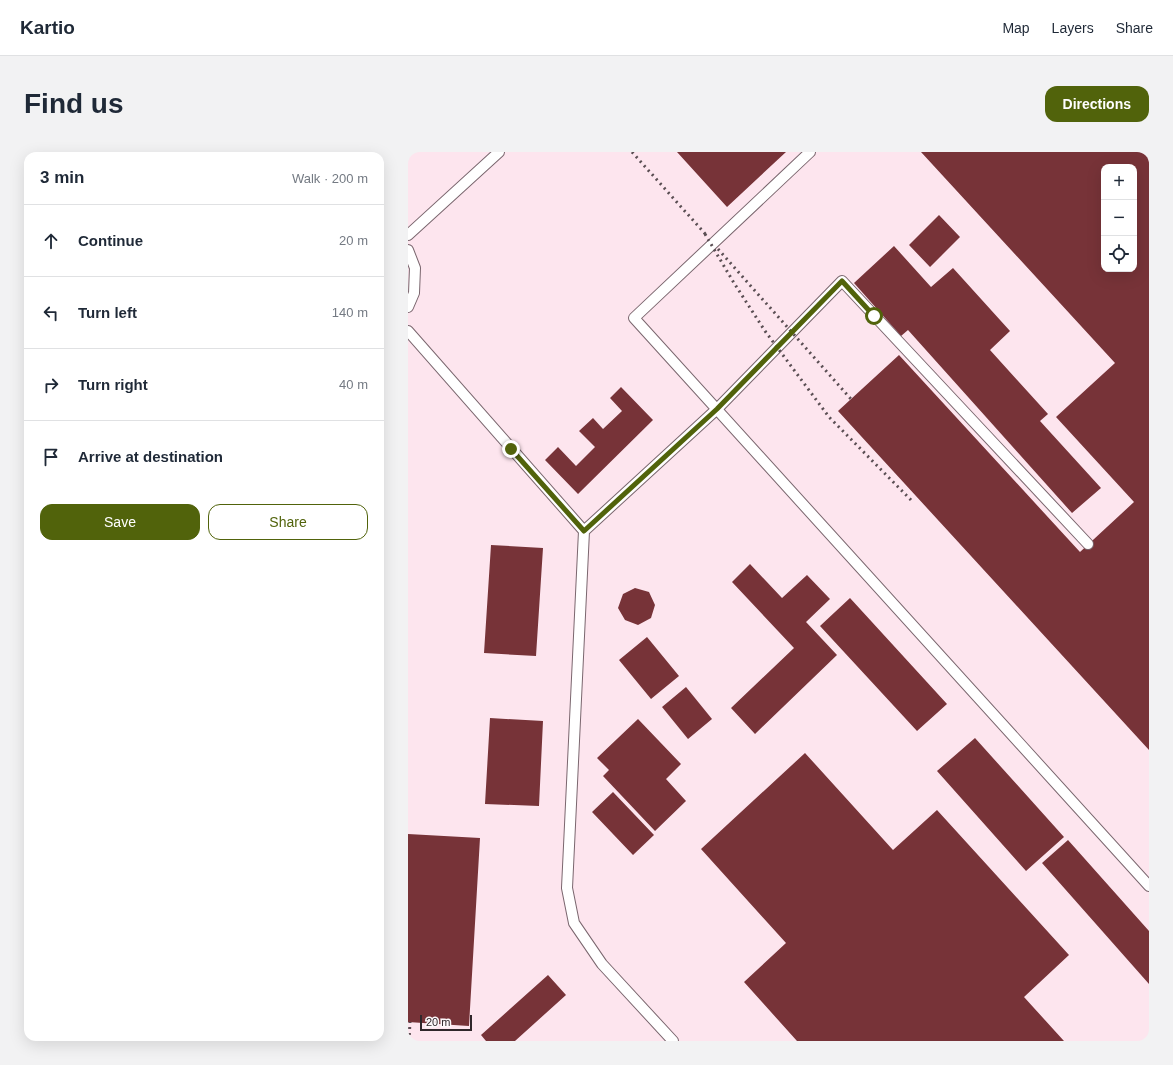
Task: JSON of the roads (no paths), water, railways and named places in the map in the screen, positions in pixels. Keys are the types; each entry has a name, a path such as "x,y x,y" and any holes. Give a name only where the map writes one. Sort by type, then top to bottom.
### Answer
{"lane":[{"path":"408,235 499,152"},
{"path":"810,152 634,318 1149,886"},
{"path":"408,250 416,268 414,293 408,306"},
{"path":"584,531 717,409 842,281 1088,544"},
{"path":"408,331 584,531 567,888 574,923 602,964 673,1041"}],"railway":[{"path":"632,152 708,237"},
{"path":"705,234 765,331 829,417 911,500"},
{"path":"718,249 851,399"},
{"path":"409,1041 410,1022"}]}
